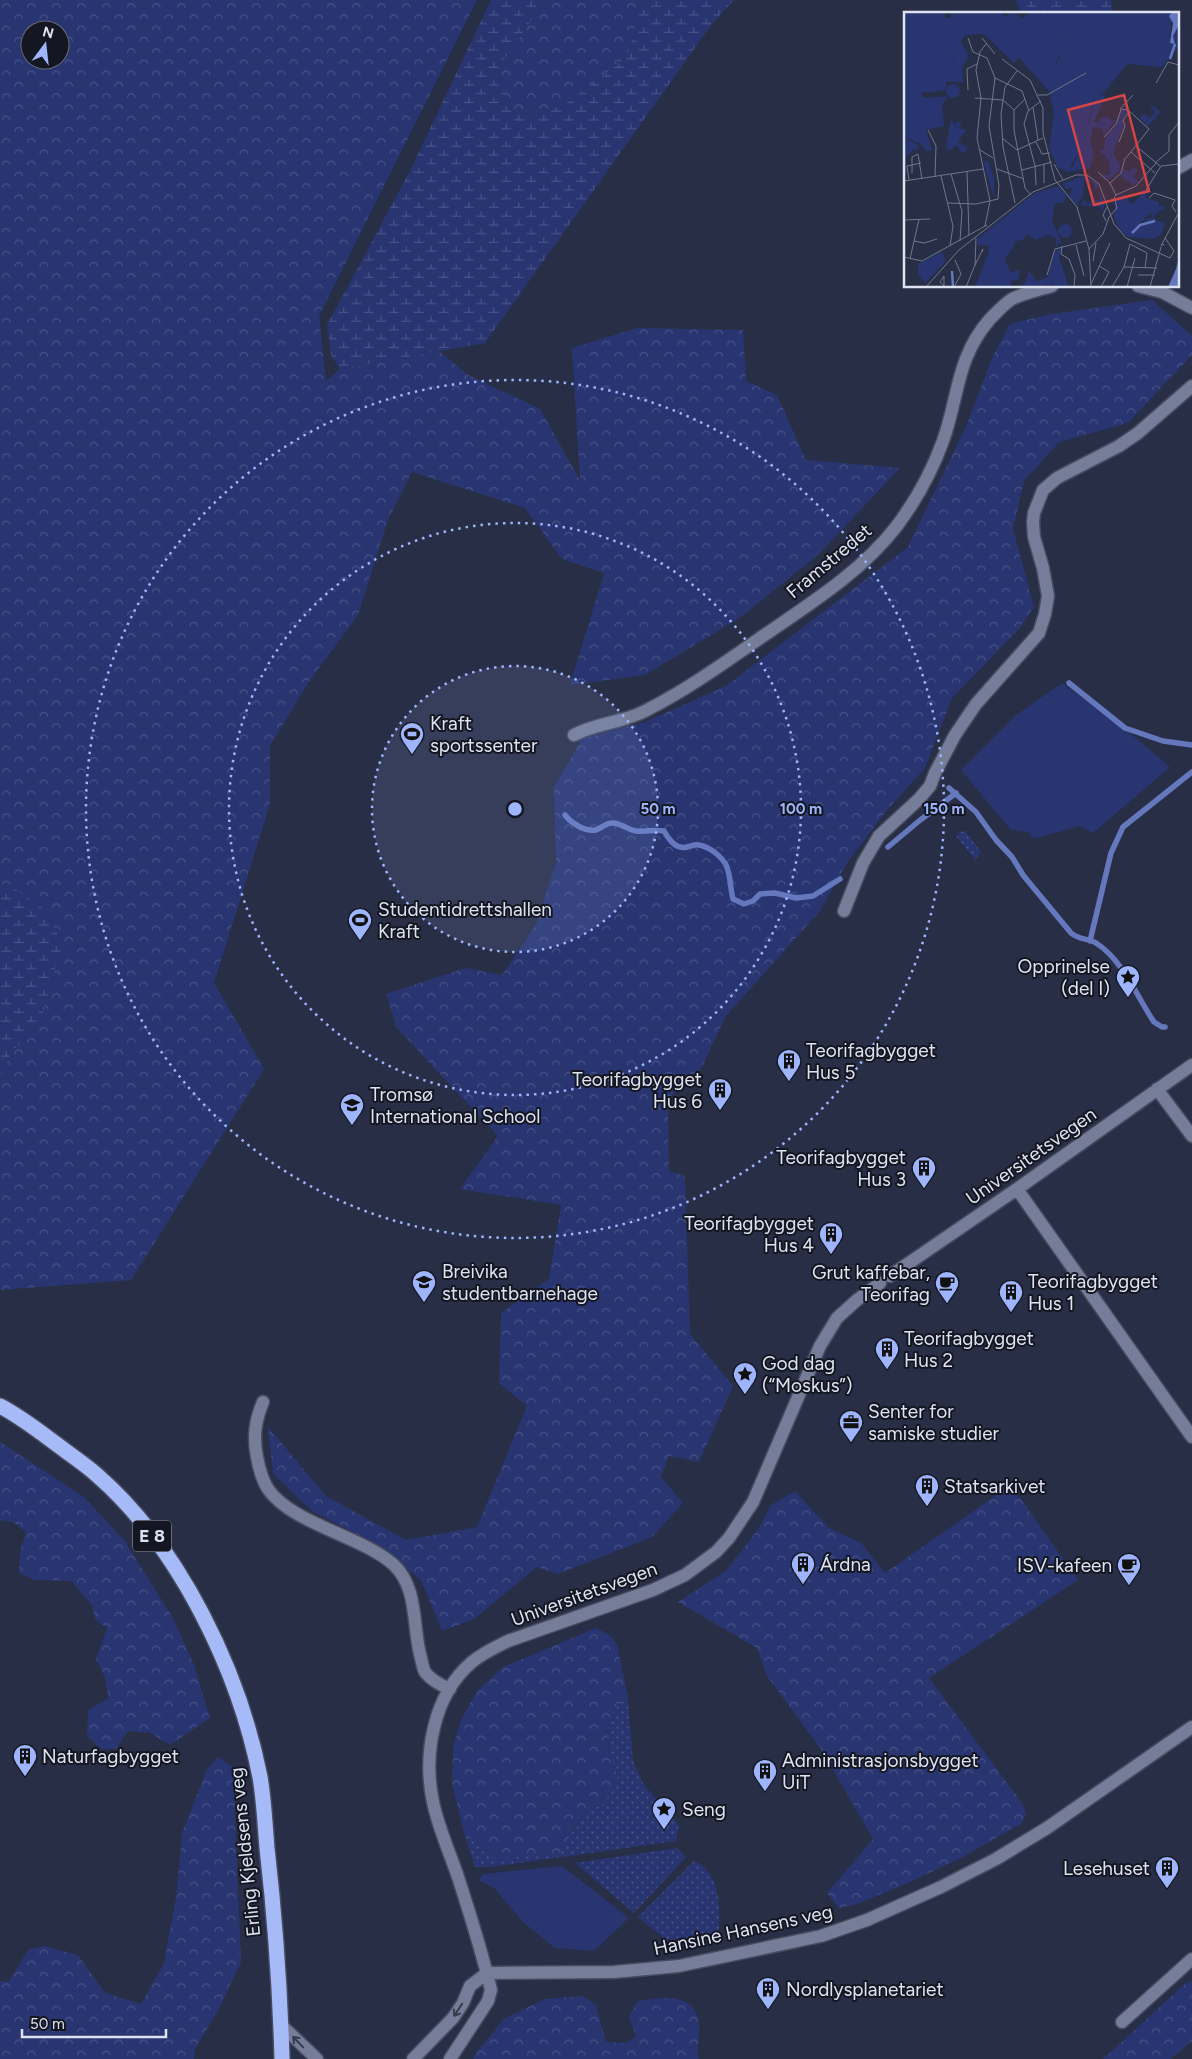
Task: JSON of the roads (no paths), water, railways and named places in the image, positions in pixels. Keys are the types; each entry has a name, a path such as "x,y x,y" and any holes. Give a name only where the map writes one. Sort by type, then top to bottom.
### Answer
{"highway":[{"name":"Erling Kjeldsens veg","path":"0,1406 19,1416 98,1476 131,1510 166,1554 198,1605 222,1656 244,1714 260,1778 272,1894 282,2058"}],"street":[{"path":"1180,167 1192,160"},
{"name":"Framstredet","path":"574,735 586,728 630,718 684,689 730,660 809,604 879,548 916,496 943,441 963,365 971,346 1000,309 1012,299 1046,288"},
{"path":"1146,288 1162,292 1192,308"},
{"path":"844,911 863,863 879,836 919,799 930,786 934,773 955,735 976,704 1039,633 1048,596 1043,568 1034,537 1033,522 1034,513 1043,490 1057,478 1119,446 1138,433 1192,386"},
{"name":"Universitetsvegen","path":"487,1973 433,1803 428,1771 434,1724 450,1690 472,1663 489,1650 508,1641 646,1593 685,1575 716,1552 729,1538 753,1502 820,1346 837,1318 857,1300 885,1280 1192,1065"},
{"path":"1158,1089 1192,1136"},
{"path":"1017,1189 1192,1437"},
{"path":"263,1402 256,1418 254,1441 259,1467 268,1489 276,1498 292,1510 373,1551 393,1564 402,1574 408,1588 415,1613 419,1653 425,1672 450,1690"},
{"name":"Hansine Hansens veg","path":"487,1973 638,1971 679,1966 821,1936 867,1920 933,1891 996,1859 1047,1828 1192,1727"},
{"path":"1122,2022 1192,1959"},
{"path":"412,2059 453,2018 463,2003 470,1986 487,1973 492,1990 488,2001 450,2059"},
{"path":"280,2024 316,2059"},
{"path":"412,2059 421,2059"}],"waterway":[{"path":"1069,683 1125,728 1163,741 1192,745"},
{"path":"1090,941 1111,853 1123,827 1192,772"},
{"path":"949,788 976,812 996,840 1012,857 1023,875 1071,933 1077,937 1090,940 1106,950 1122,969 1154,1022 1165,1027"},
{"path":"888,847 956,793"},
{"path":"565,815 575,824 587,830 596,830 606,824 614,823 636,831 664,831 671,841 679,847 703,846 718,855 724,862 729,873 733,899 744,904 753,901 760,894 775,893 796,898 813,896 840,879"}],"place":[{"name":"Kraft sportssenter","path":"412,755"},
{"name":"Studentidrettshallen Kraft","path":"360,941"},
{"name":"Opprinelse (del I)","path":"1128,998"},
{"name":"Teorifagbygget Hus 5","path":"789,1082"},
{"name":"Teorifagbygget Hus 6","path":"720,1111"},
{"name":"Tromsø International School","path":"352,1126"},
{"name":"Teorifagbygget Hus 3","path":"924,1189"},
{"name":"Teorifagbygget Hus 4","path":"831,1255"},
{"name":"Breivika studentbarnehage","path":"424,1303"},
{"name":"Grut kaffebar, Teorifag","path":"947,1304"},
{"name":"Teorifagbygget Hus 1","path":"1011,1313"},
{"name":"Teorifagbygget Hus 2","path":"887,1370"},
{"name":"God dag (“Moskus”)","path":"745,1395"},
{"name":"Senter for samiske studier","path":"851,1443"},
{"name":"Statsarkivet","path":"927,1507"},
{"name":"Árdna","path":"803,1585"},
{"name":"ISV-kafeen","path":"1129,1586"},
{"name":"Naturfagbygget","path":"25,1777"},
{"name":"Administrasjonsbygget UiT","path":"765,1792"},
{"name":"Seng","path":"664,1830"},
{"name":"Lesehuset","path":"1167,1889"},
{"name":"Nordlysplanetariet","path":"768,2010"}]}
